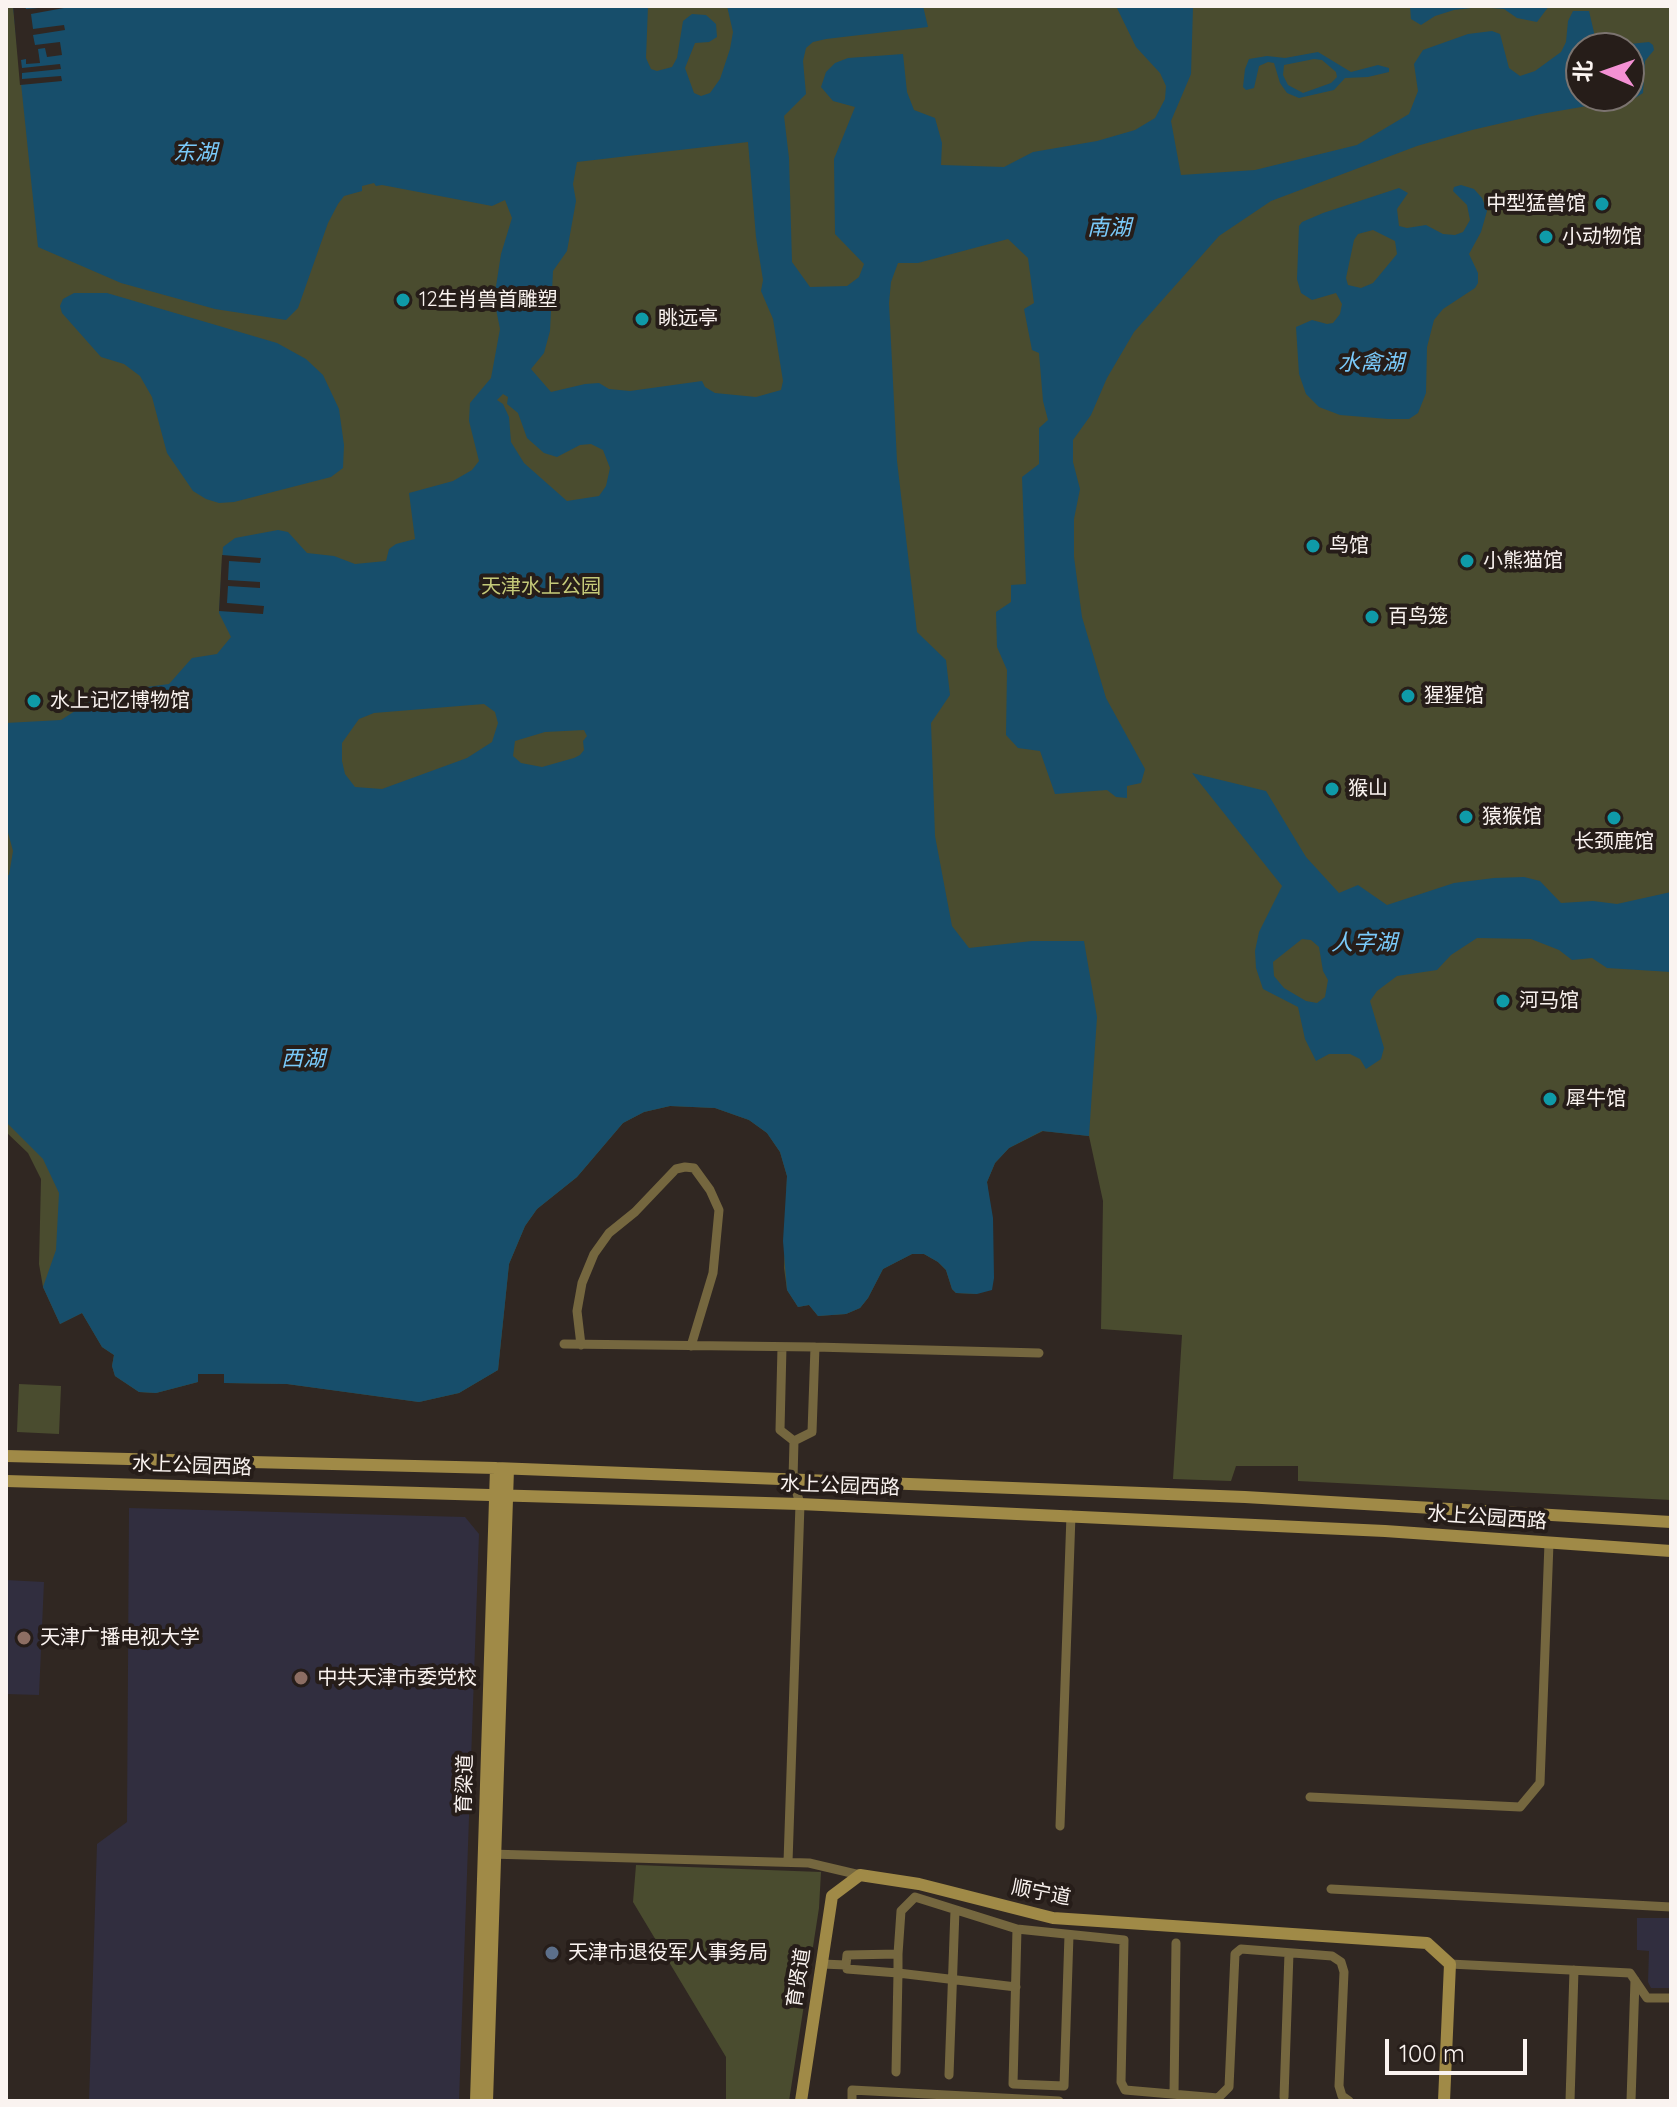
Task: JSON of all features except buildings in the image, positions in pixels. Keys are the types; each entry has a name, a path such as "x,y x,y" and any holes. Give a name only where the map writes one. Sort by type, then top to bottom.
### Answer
{"main road":[{"name":"水上公园西路","path":"6,1456 502,1468 793,1479 1262,1498 1671,1522"},
{"name":"育梁道","path":"476,2101 489,1854 502,1468"},
{"name":"水上公园西路","path":"6,1481 1071,1515 1385,1531 1671,1551"},
{"path":"487,2101 489,1854"},
{"name":"顺宁道","path":"860,1875 919,1884 1053,1918 1427,1943 1450,1964"},
{"name":"育贤道","path":"801,2101 832,1896 860,1875"},
{"path":"1444,2101 1450,1964"}],"street":[{"path":"581,1345 577,1311 582,1283 594,1254 609,1233 635,1212 676,1169 685,1167 694,1168 710,1190 719,1210 713,1273 691,1346"},
{"path":"564,1344 1039,1353"},
{"path":"782,1347 780,1430 794,1441"},
{"path":"794,1441 812,1432 815,1347"},
{"path":"788,1862 800,1504 793,1479 794,1441"},
{"path":"1060,1826 1071,1515"},
{"path":"1310,1797 1520,1807 1540,1783 1549,1543"},
{"name":"顺宁道","path":"489,1854 809,1863 860,1875"},
{"path":"1331,1889 1671,1907"},
{"path":"896,2072 901,1911 915,1897 1017,1929 1124,1940 1121,2082 1125,2090 1218,2098 1229,2087 1235,1954 1241,1949 1332,1956 1341,1962 1344,1972 1339,2086 1342,2096 1349,2101"},
{"path":"949,2075 955,1910"},
{"path":"1017,1929 1013,2084 1064,2086 1069,1935"},
{"path":"1174,2094 1176,1943"},
{"path":"1284,2097 1289,1953"},
{"path":"898,1954 847,1955 847,1969 1016,1987"},
{"path":"822,1964 846,1965"},
{"path":"1450,1964 1630,1973 1647,1998 1671,1998"},
{"path":"1570,2101 1574,1970"},
{"path":"1631,2101 1635,1980"},
{"path":"852,2101 852,2090 909,2097 1059,2101"}],"shaded area":[{"name":"中共天津市委党校","path":"129,1508 465,1517 479,1534 459,2101 89,2101 97,1844 127,1822"},
{"name":"天津广播电视大学","path":"6,1580 44,1582 39,1695 6,1694"},
{"path":"1637,1918 1671,1918 1671,1988 1651,1988 1648,1982 1649,1951 1637,1950"}],"green space":[{"name":"天津水上公园","path":"6,6 1671,6 1671,1500 1298,1481 1298,1466 1236,1466 1231,1481 1173,1479 1182,1335 1101,1329 1103,1201 1089,1136 1043,1131 1009,1148 995,1163 987,1182 989,1199 977,1294 956,1293 946,1270 938,1262 924,1254 912,1254 883,1269 860,1308 846,1314 818,1316 809,1305 798,1307 787,1290 784,1268 787,1176 780,1152 767,1133 749,1120 715,1108 670,1106 644,1112 623,1123 577,1177 537,1209 525,1226 509,1264 498,1370 459,1393 419,1402 287,1384 224,1383 224,1374 198,1374 198,1382 156,1393 139,1392 115,1376 112,1366 114,1355 102,1347 82,1313 60,1324 43,1287 39,1264 41,1179 28,1153 6,1132"},
{"path":"19,1384 61,1386 59,1434 17,1432"},
{"path":"636,1865 821,1872 819,1908 789,2101 726,2101 726,2057 633,1902"}],"water":[{"name":"西湖","path":"13,6 648,6 646,58 651,69 657,71 672,67 677,58 683,21 692,14 706,15 716,24 717,37 709,42 695,43 685,68 694,93 701,96 710,93 720,79 730,49 733,32 727,6 923,6 928,27 826,39 813,42 806,48 803,61 806,94 784,116 789,158 792,262 810,287 847,286 859,277 864,264 835,234 834,159 855,107 833,101 821,87 826,72 835,63 848,58 903,54 907,92 914,110 935,118 942,143 941,165 1004,167 1033,152 1097,141 1135,130 1155,118 1165,99 1166,86 1160,73 1136,47 1116,6 1198,6 1193,7 1191,74 1171,121 1181,175 1255,170 1357,145 1409,114 1418,91 1414,64 1423,50 1468,34 1492,31 1500,34 1509,68 1520,76 1535,71 1561,52 1565,44 1565,110 1472,130 1417,146 1271,201 1219,236 1134,332 1107,378 1091,415 1073,440 1073,462 1080,489 1074,519 1074,557 1082,617 1106,698 1145,769 1141,783 1127,786 1127,798 1116,797 1107,790 1055,794 1040,751 1018,748 1006,735 1007,670 997,647 996,612 1011,602 1011,585 1026,584 1022,477 1039,464 1039,428 1048,420 1043,401 1039,353 1032,350 1024,309 1034,303 1028,258 1008,239 918,263 898,263 891,282 889,303 897,461 917,632 946,660 950,695 931,723 935,836 952,926 969,948 1032,941 1084,941 1097,1017 1089,1136 1042,1131 1009,1148 995,1163 987,1182 993,1218 992,1290 977,1294 956,1293 946,1270 938,1262 924,1254 912,1254 883,1269 860,1308 846,1314 818,1316 809,1305 798,1307 787,1290 783,1241 787,1176 780,1152 767,1133 749,1120 715,1108 670,1106 644,1112 623,1123 577,1177 537,1209 525,1226 509,1264 498,1370 459,1393 419,1402 287,1384 224,1383 224,1374 198,1374 198,1382 156,1393 139,1392 115,1376 112,1366 114,1355 102,1347 82,1313 60,1324 43,1287 56,1250 59,1193 43,1159 6,1122 6,875 9,875 13,851 6,825 6,723 61,720 103,693 169,684 192,658 217,654 231,637 219,613 223,547 235,538 278,530 288,532 307,553 334,556 355,564 386,561 389,549 415,539 409,493 453,481 472,470 479,461 469,421 470,403 491,378 500,329 494,299 501,254 512,218 505,200 492,206 376,186 374,183 362,186 362,191 344,196 338,204 328,223 298,308 286,320 215,309 121,283 38,247","holes":["748,142 763,280 761,291 773,319 783,381 781,390 756,397 715,393 702,381 630,391 609,389 599,383 585,384 551,392 531,369 544,353 550,331 553,271 567,251 576,201 573,184 577,162","503,394 508,397 507,404 518,413 527,438 544,453 557,457 580,445 591,444 603,450 610,468 606,486 599,496 567,501 524,463 511,442 509,417 503,404 497,400","484,704 495,712 498,723 492,742 467,758 382,789 355,787 345,774 342,743 359,719 374,713","584,730 587,736 583,741 584,750 574,758 542,767 521,763 513,756 515,741 545,732"]},
{"path":"1410,6 1549,6 1537,22 1517,18 1504,9 1480,7 1454,10 1435,16 1421,25 1411,19"},
{"name":"西湖","path":"1573,11 1589,11 1594,32 1567,32"},
{"name":"西湖","path":"1645,42 1653,45 1654,50 1645,61"},
{"path":"1318,52 1351,72 1378,65 1389,68 1389,72 1345,78 1334,90 1299,98 1287,93 1280,83 1274,63 1268,62 1259,66 1254,88 1246,90 1243,87 1249,59 1267,56 1285,58","holes":["1322,60 1336,72 1337,77 1331,83 1303,93 1288,85 1283,75 1284,65"]},
{"name":"水禽湖","path":"1461,185 1474,189 1487,211 1481,232 1469,254 1478,273 1478,283 1443,309 1434,320 1427,347 1426,393 1418,413 1409,419 1388,419 1340,415 1319,407 1306,394 1299,374 1296,327 1312,320 1333,323 1340,314 1342,304 1336,293 1312,300 1301,293 1297,279 1299,226 1323,213 1399,188 1408,193 1397,209 1399,226 1426,225 1443,234 1455,235 1463,232 1470,220 1467,205 1453,191 1454,187","holes":["1373,230 1395,241 1397,254 1373,283 1361,288 1348,285 1346,278 1358,234"]},
{"path":"74,293 107,293 277,343 306,359 323,375 339,409 344,445 343,468 331,477 234,502 219,503 193,491 167,453 152,397 140,376 124,364 101,357 62,313 60,306 63,299"},
{"name":"人字湖","path":"1192,773 1266,791 1306,857 1339,893 1358,885 1387,905 1454,883 1494,878 1524,877 1540,881 1561,903 1593,901 1617,904 1671,892 1671,972 1607,968 1592,958 1572,960 1559,950 1531,939 1477,938 1451,955 1437,970 1397,976 1377,991 1370,1001 1384,1048 1381,1059 1366,1069 1360,1059 1350,1054 1329,1054 1316,1061 1305,1039 1298,1007 1263,989 1256,968 1255,951 1259,932 1282,886","holes":["1302,939 1311,940 1319,947 1323,971 1328,980 1325,997 1317,1003 1306,1001 1284,988 1274,976 1273,962"]}],"pier":[{"path":"13,6 25,6 26,9 63,6 31,14 33,29 64,25 65,30 33,35 35,45 60,42 62,55 47,57 45,48 38,49 40,63 26,64 26,59 21,60 22,68 60,64 61,69 22,73 22,79 61,76 62,81 20,85"},
{"path":"222,555 261,558 260,563 229,561 228,580 260,582 260,588 228,586 227,603 264,606 263,614 219,611"}],"place":[{"name":"中型猛兽馆","path":"1602,204"},
{"name":"小动物馆","path":"1546,237"},
{"name":"12生肖兽首雕塑","path":"403,300"},
{"name":"眺远亭","path":"642,319"},
{"name":"鸟馆","path":"1313,546"},
{"name":"小熊猫馆","path":"1467,561"},
{"name":"百鸟笼","path":"1372,617"},
{"name":"猩猩馆","path":"1408,696"},
{"name":"水上记忆博物馆","path":"34,701"},
{"name":"猴山","path":"1332,789"},
{"name":"猿猴馆","path":"1466,817"},
{"name":"长颈鹿馆","path":"1614,818"},
{"name":"河马馆","path":"1503,1001"},
{"name":"犀牛馆","path":"1550,1099"},
{"name":"天津广播电视大学","path":"24,1638"},
{"name":"中共天津市委党校","path":"301,1678"},
{"name":"天津市退役军人事务局","path":"552,1953"}],"water label":[{"name":"东湖","path":"195,153"},
{"name":"南湖","path":"1109,228"}]}
